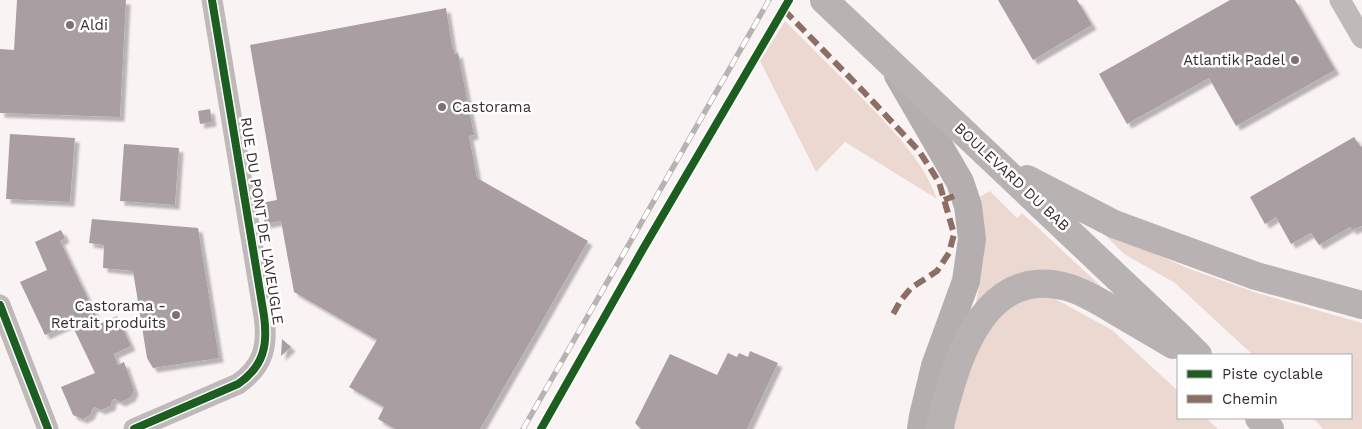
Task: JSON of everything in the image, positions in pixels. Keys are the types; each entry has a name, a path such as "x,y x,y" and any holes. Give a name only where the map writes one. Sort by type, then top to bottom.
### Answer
{"main road":[{"name":"BOULEVARD DU BAB","path":"824,0 1197,354"},
{"path":"894,68 960,182 968,206 972,238 966,281 935,366 921,429"},
{"path":"1001,166 1114,224 1256,276 1362,305"},
{"path":"940,429 955,372 974,326 990,306 1007,293 1028,284 1047,284 1069,288 1097,300 1189,354"},
{"path":"1260,419 1270,429"}],"street":[{"name":"RUE DU PONT DE L'AVEUGLE","path":"134,429 238,384 254,371 265,347 267,334 212,0"},
{"path":"1340,0 1362,38"},
{"path":"0,305 48,429"}],"shaded area":[{"path":"785,21 863,99 906,146 924,171 937,199 845,142 816,172 760,61"},
{"path":"990,191 1017,218 1022,213 1104,289 994,290 976,303 984,257 976,199"},
{"path":"1097,227 1187,268 1257,293 1362,323 1362,429 1323,429 1314,419 1352,419 1352,354 1252,354 1175,283 1124,254"},
{"path":"1050,296 1112,330 1177,390 1177,419 1207,419 1218,429 951,429 978,342 1013,301"}],"building":[{"path":"17,0 126,0 120,117 0,113 0,49 14,50"},
{"path":"998,0 1077,0 1092,25 1033,60"},
{"path":"1230,0 1295,0 1335,70 1236,126 1209,78 1127,124 1099,74"},
{"path":"446,8 452,46 455,54 458,53 474,135 469,136 477,178 588,241 480,429 395,429 378,419 384,407 349,387 377,340 294,292 281,221 265,224 261,203 277,200 250,45"},
{"path":"210,109 212,122 200,124 198,111"},
{"path":"10,134 75,138 70,202 6,199"},
{"path":"1354,137 1362,146 1362,226 1352,230 1350,227 1319,245 1311,233 1291,244 1276,217 1265,224 1250,197"},
{"path":"124,144 179,148 175,205 120,201"},
{"name":"Castorama - Retrait produits","path":"92,219 198,228 219,358 153,368 147,358 133,271 103,268 104,245 89,243"},
{"path":"61,230 65,238 60,241 100,324 117,316 131,346 114,354 118,365 124,362 134,390 131,397 121,402 115,399 112,400 111,406 101,410 95,407 90,415 83,419 73,415 61,387 95,373 71,323 45,335 20,282 47,270 35,242"},
{"path":"282,339 291,347 281,356"},
{"path":"750,351 778,363 747,429 641,429 635,423 670,354 717,375 728,353 737,357 739,353 748,357"}],"railway":[{"path":"523,429 769,0"}],"marked path":[{"path":"784,10 919,151 939,182 954,234 949,253 937,271 911,288 901,300 892,316"},
{"path":"944,200 954,196"}],"cycle path":[{"path":"134,429 238,384 254,370 259,362 264,346 264,316 212,0"},
{"path":"541,429 643,249 789,0"},
{"path":"0,305 48,429"}],"place":[{"name":"Aldi","path":"70,25"},
{"name":"Atlantik Padel","path":"1295,60"},
{"name":"Castorama","path":"442,107"},
{"name":"Castorama - Retrait produits","path":"176,315"}]}
